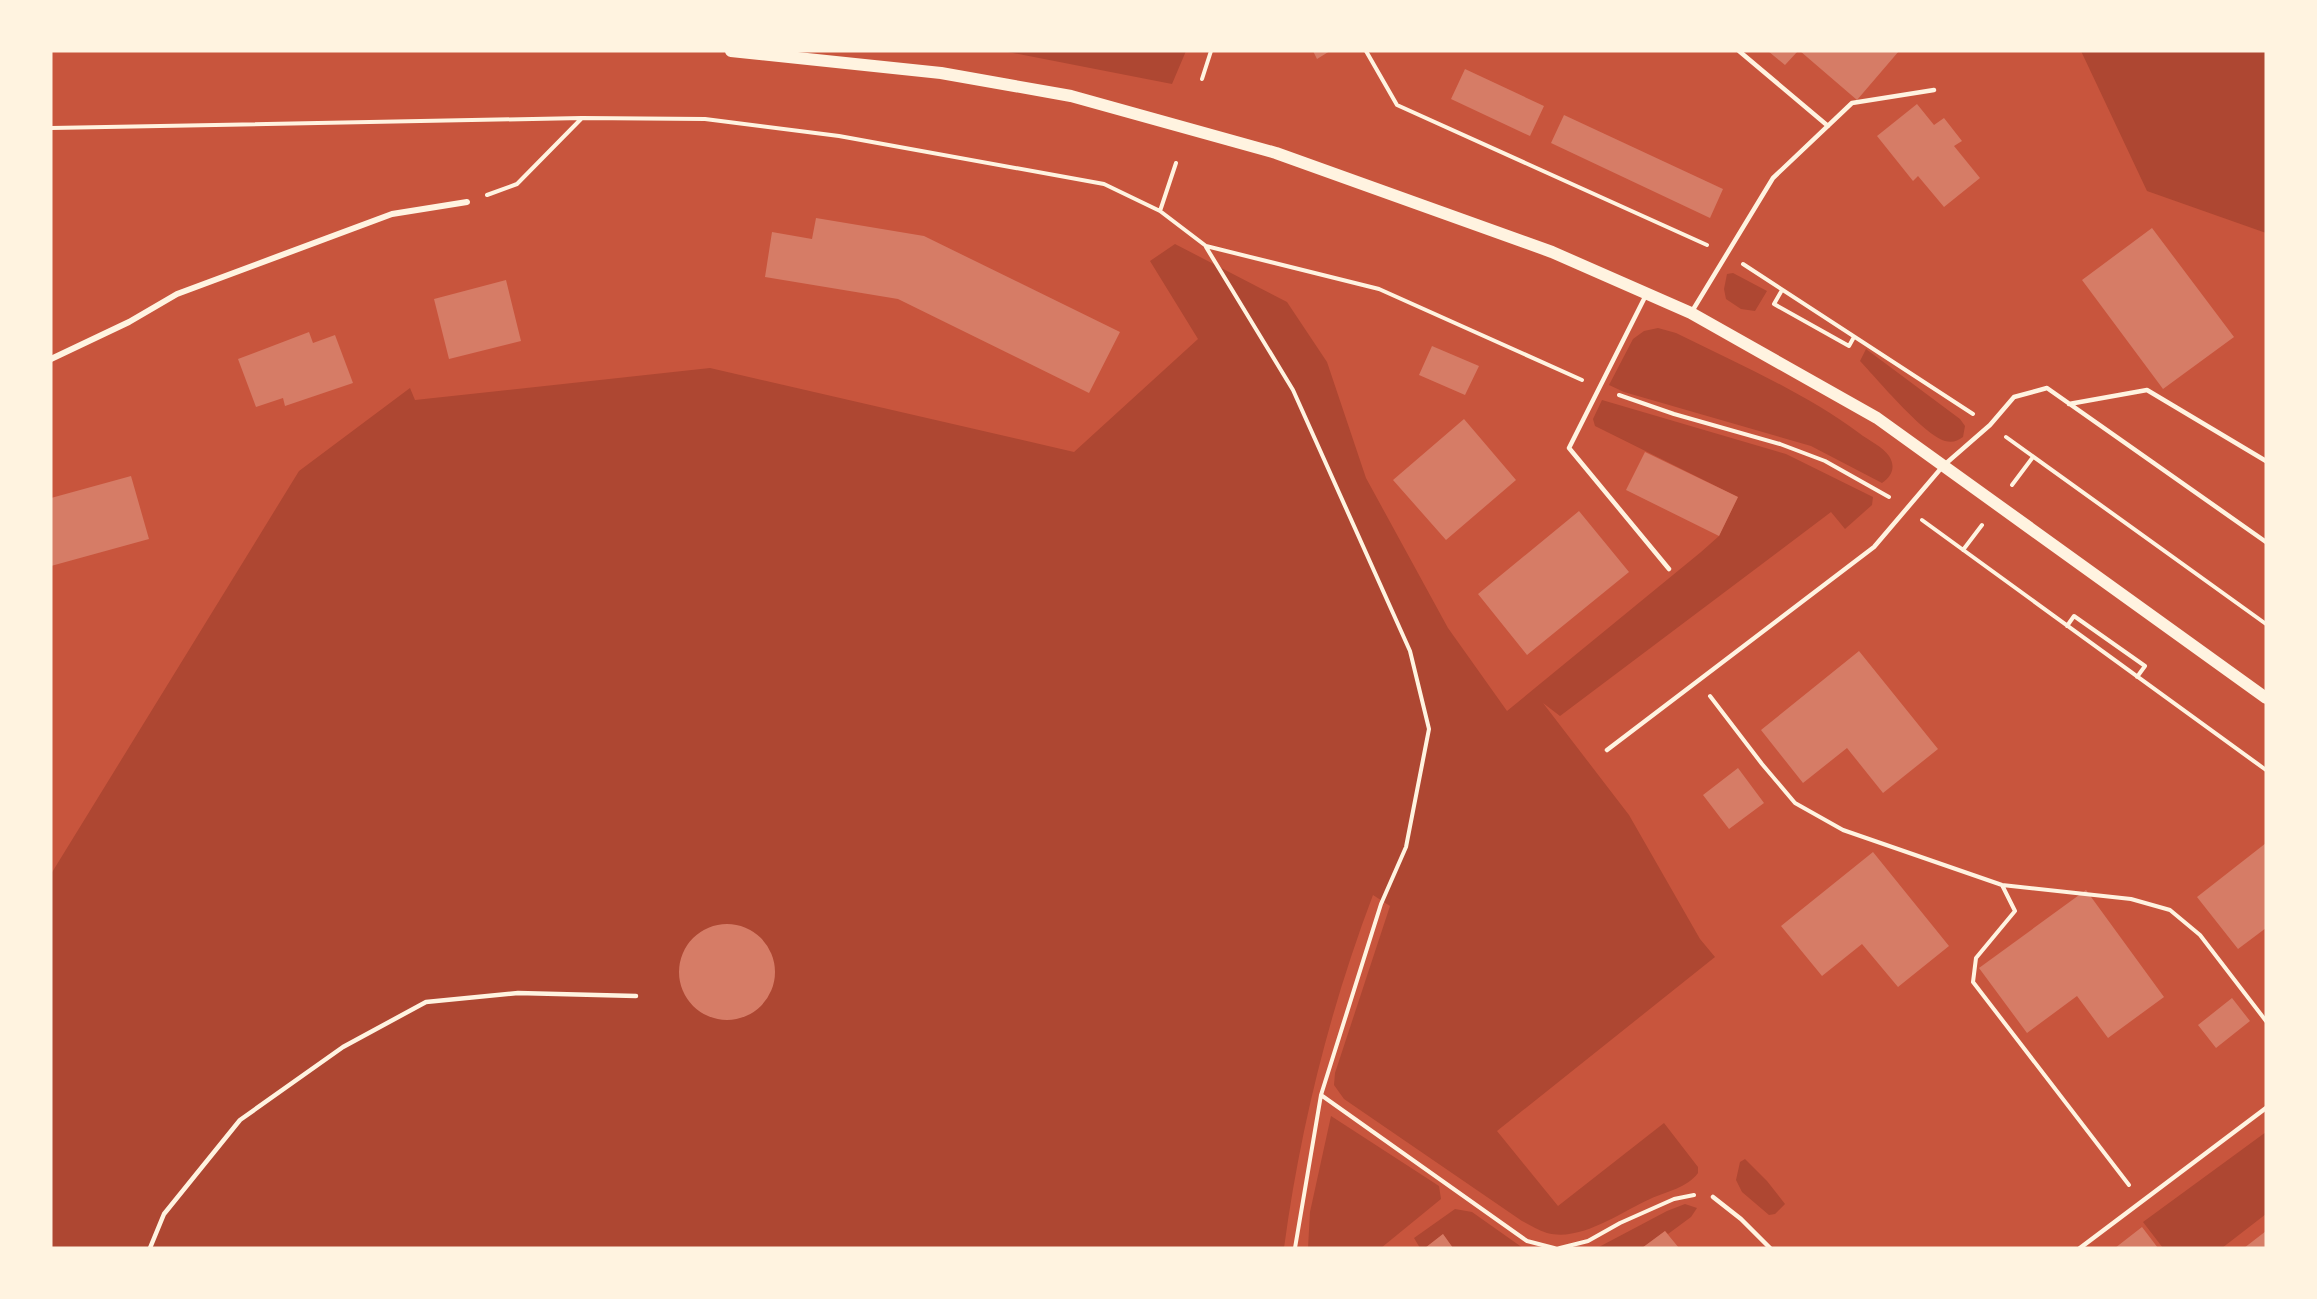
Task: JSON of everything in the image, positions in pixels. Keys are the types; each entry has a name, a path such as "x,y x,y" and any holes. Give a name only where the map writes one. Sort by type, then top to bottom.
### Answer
{"main road":[{"path":"731,51 941,73 1071,96 1276,153 1552,252 1691,313 1877,418 2266,698"}],"street":[{"path":"51,359 129,322 177,294 392,214 466,202"}],"lane":[{"path":"1739,51 1828,126"},
{"path":"1691,313 1773,178 1852,103 1934,90"},
{"path":"1647,293 1569,447 1669,569"},
{"path":"1607,750 1874,547 1943,466 1990,425 2014,397 2047,388 2266,542"},
{"path":"2069,404 2146,390 2266,461"},
{"path":"150,1248 164,1214 240,1120 343,1047 426,1002 518,993 636,996"},
{"path":"2080,1248 2266,1108"},
{"path":"1713,1197 1741,1219 1770,1248"}],"path":[{"path":"1202,79 1211,51"},
{"path":"1366,51 1397,105 1726,253 1990,425 2266,624"},
{"path":"51,128 582,118 705,119 839,136 1104,184 1160,211 1206,246 1293,390 1410,651 1429,729 1406,847 1381,904 1321,1095 1295,1248"},
{"path":"466,202 517,184 582,118"},
{"path":"1160,211 1176,162"},
{"path":"1206,246 1378,289 1598,387 1674,414 1780,444 1825,461 1907,509 2266,770"},
{"path":"1782,290 1774,304 1849,346 1854,337"},
{"path":"2067,626 2074,616 2145,666 2137,676"},
{"path":"1699,681 1761,764 1795,803 1843,830 2002,885 2131,899 2170,910 2200,935 2266,1021"},
{"path":"2002,885 2015,911 1976,958 1973,982 2142,1202"},
{"path":"1321,1095 1527,1241 1554,1248"},
{"path":"1560,1248 1588,1241 1620,1223 1674,1199 1696,1194 1713,1197"}],"shaded area":[{"path":"1003,51 1186,51 1172,84"},
{"path":"2081,51 2266,51 2266,233 2147,191"},
{"path":"1175,244 1287,302 1327,362 1366,478 1448,628 1507,711 1719,536 1738,497 1595,426 1593,419 1602,400 1786,454 1873,497 1872,505 1845,529 1831,512 1560,716 1543,703 1629,815 1700,939 1715,957 1497,1131 1558,1206 1664,1123 1698,1167 1698,1173 1693,1178 1682,1186 1587,1230 1560,1235 1547,1233 1522,1221 1344,1099 1334,1085 1335,1073 1390,906 1373,895 1343,981 1318,1069 1299,1159 1284,1248 51,1248 51,874 299,471 410,388 415,400 710,368 1074,452 1198,339 1150,261"},
{"path":"1733,273 1767,291 1755,311 1741,309 1726,299 1724,289 1727,274"},
{"path":"1658,328 1676,333 1747,367 1816,404 1886,453 1892,464 1890,474 1882,483 1811,446 1624,392 1609,385 1633,339 1644,331"},
{"path":"1866,349 1960,419 1965,426 1963,437 1955,441 1945,441 1936,437 1913,418 1860,361"},
{"path":"1331,1116 1439,1186 1441,1199 1381,1248 1308,1248 1310,1212"},
{"path":"2266,1132 2266,1214 2222,1248 2163,1248 2143,1222"},
{"path":"1745,1159 1767,1181 1785,1204 1775,1214 1769,1215 1742,1192 1736,1180 1740,1162"},
{"path":"1685,1204 1697,1208 1691,1217 1668,1234 1665,1231 1642,1248 1597,1248 1667,1211"},
{"path":"1455,1209 1472,1212 1523,1248 1453,1248 1443,1234 1425,1248 1420,1248 1414,1238"}],"building":[{"path":"1313,51 1330,51 1317,59"},
{"path":"1768,51 1798,51 1785,65"},
{"path":"1800,51 1899,51 1857,100"},
{"path":"1465,69 1544,106 1530,136 1451,99"},
{"path":"1917,104 1934,125 1944,118 1962,141 1954,146 1980,178 1944,207 1918,176 1913,181 1877,136"},
{"path":"1564,115 1723,189 1710,218 1551,143"},
{"path":"816,218 924,236 1120,332 1089,393 898,299 765,277 772,232 812,239"},
{"path":"2152,228 2234,337 2163,389 2082,280"},
{"path":"506,280 521,341 449,359 434,299"},
{"path":"309,332 313,343 335,335 353,383 285,406 283,398 256,407 238,359"},
{"path":"1432,346 1479,366 1465,395 1419,375"},
{"path":"1464,419 1516,480 1446,540 1393,480"},
{"path":"1645,452 1738,497 1719,536 1626,490"},
{"path":"131,476 149,539 51,566 51,498"},
{"path":"1579,511 1629,572 1527,655 1478,594"},
{"path":"1859,651 1938,749 1883,793 1847,748 1803,783 1761,730"},
{"path":"1738,768 1764,803 1729,829 1703,795"},
{"path":"2266,843 2266,928 2238,949 2197,897"},
{"path":"1873,852 1949,946 1898,987 1862,944 1822,976 1781,926"},
{"path":"2086,890 2164,997 2108,1038 2077,996 2027,1033 1979,968"},
{"path":"727,924 745,928 761,938 771,954 775,972 771,990 761,1006 745,1016 727,1020 709,1016 693,1006 683,990 679,972 683,954 693,938 709,928"},
{"path":"2232,998 2250,1021 2216,1048 2198,1025"},
{"path":"2142,1227 2158,1248 2115,1248"},
{"path":"1665,1231 1679,1248 1642,1248"},
{"path":"2266,1231 2266,1248 2244,1248"},
{"path":"1443,1234 1453,1248 1425,1248"}]}
